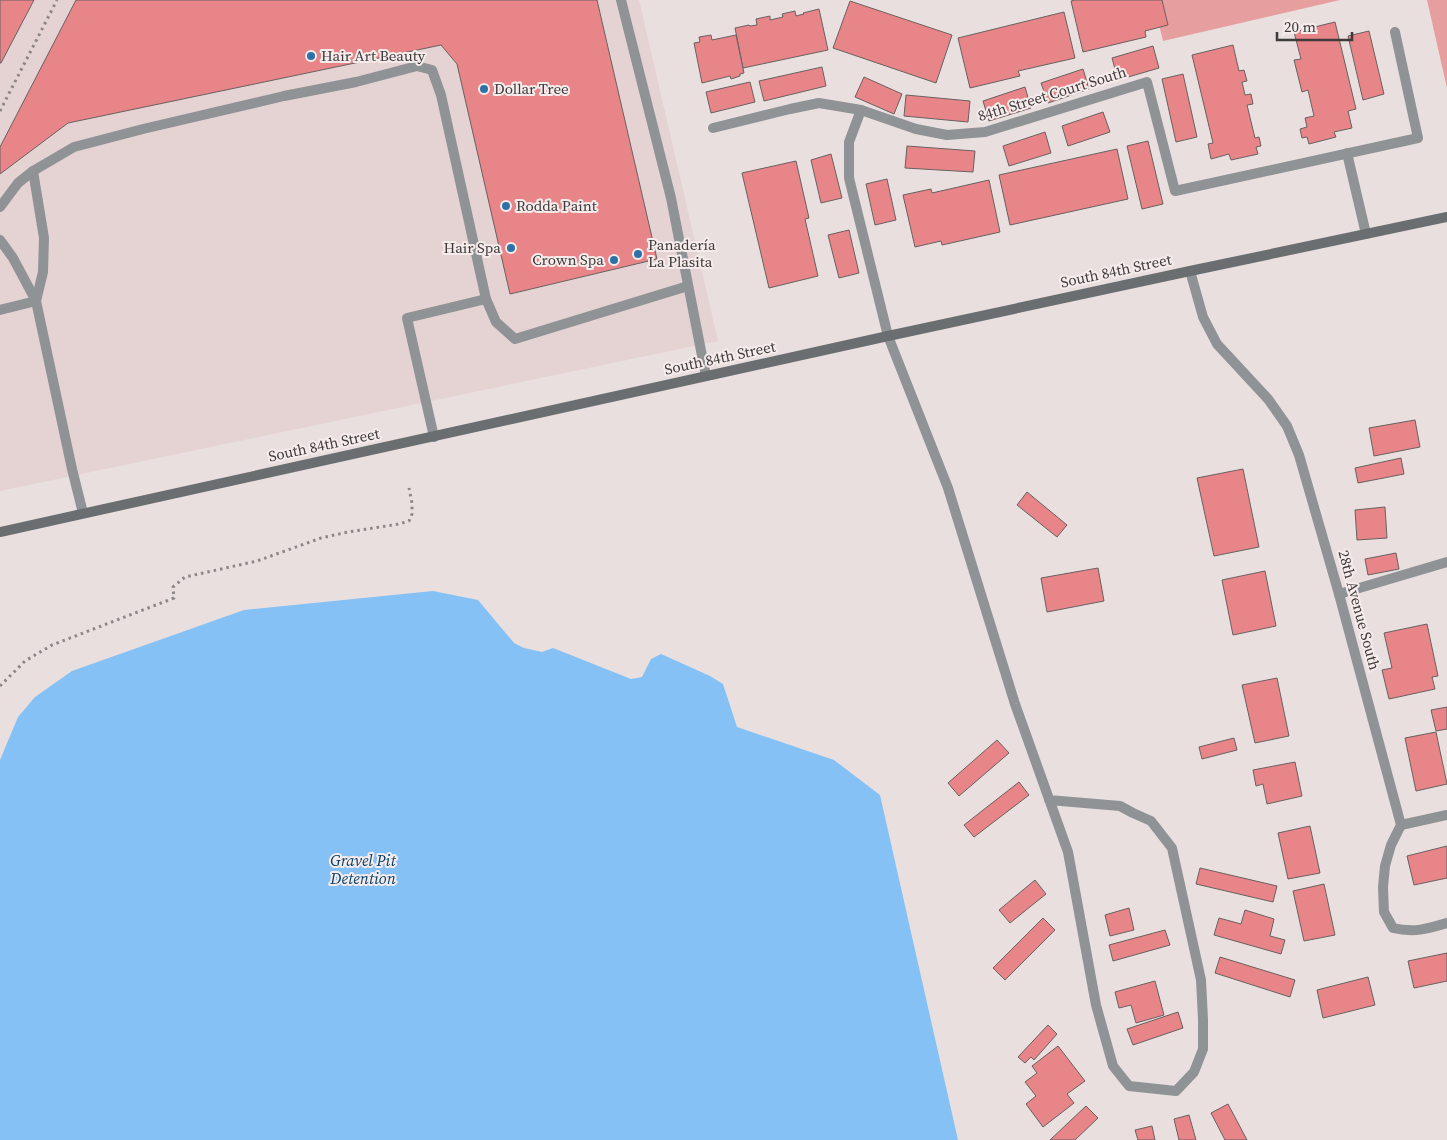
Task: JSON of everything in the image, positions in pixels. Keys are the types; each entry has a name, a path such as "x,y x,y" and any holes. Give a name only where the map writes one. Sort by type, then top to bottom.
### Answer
{"main road":[{"name":"South 84th Street","path":"0,532 888,336 1447,218"}],"lane":[{"path":"621,0 671,198 706,376"},
{"name":"84th Street Court South","path":"713,128 819,103 861,110 916,129 947,135 985,132 1147,82 1175,190 1418,138 1395,32"},
{"path":"0,207 18,183 33,171 74,147 143,129 284,96 356,82 417,66 432,70 441,95 486,299 496,322 514,339 688,286"},
{"path":"861,110 849,142 849,178 888,336 948,488 1015,704 1049,800 1068,852 1096,1005 1113,1066 1129,1086 1176,1091 1194,1072 1203,1049 1203,1019 1201,980 1172,848 1151,820 1120,806 1049,800"},
{"path":"1347,154 1366,234"},
{"path":"33,171 44,238 43,272 36,301"},
{"path":"0,240 13,258 36,301 83,513"},
{"name":"28th Avenue South","path":"1190,271 1203,317 1217,344 1268,399 1287,426 1299,455 1339,594 1401,825"},
{"path":"434,437 407,318 486,299"},
{"path":"0,310 36,301"},
{"path":"1339,594 1447,562"},
{"path":"1447,815 1401,825 1391,845 1385,866 1383,887 1384,912 1393,928 1406,931 1423,930 1447,922"}],"path":[{"path":"0,111 57,0"},
{"path":"0,686 25,661 52,646 174,598 173,587 185,577 257,561 321,538 399,524 409,520 412,514 412,503 409,488"}],"shaded area":[{"path":"0,0 639,0 718,341 0,491"},
{"path":"1153,0 1340,0 1163,41"},
{"path":"1427,0 1447,0 1447,88"}],"water":[{"name":"Gravel Pit Detention","path":"433,591 478,600 514,643 524,648 542,652 553,648 631,679 642,677 651,659 661,654 710,676 723,684 737,727 834,760 880,795 958,1140 0,1140 0,760 18,717 35,697 72,671 244,610"}],"building":[{"path":"0,0 34,0 1,63 0,63"},
{"path":"76,0 597,0 657,259 510,294 457,64 441,45 68,123 0,174 0,147"},
{"path":"1162,0 1168,25 1145,31 1146,37 1083,52 1071,1"},
{"path":"850,1 952,35 936,83 833,48"},
{"path":"819,9 828,50 743,68 735,28 757,25 756,19 770,16 770,20 783,17 782,14 795,11 796,16"},
{"path":"1064,12 1075,58 1018,71 1020,76 970,88 958,38"},
{"path":"1335,22 1356,109 1348,111 1352,128 1334,132 1336,137 1309,144 1307,137 1302,138 1300,129 1307,127 1305,118 1314,116 1308,90 1302,92 1294,60 1301,59 1294,32"},
{"path":"1369,31 1384,94 1363,100 1348,36"},
{"path":"711,35 712,40 736,35 744,73 731,79 730,76 702,83 694,43 700,42 699,37"},
{"path":"1233,45 1239,71 1244,70 1247,81 1242,82 1245,95 1251,94 1253,104 1247,105 1255,138 1259,137 1261,146 1256,147 1258,154 1231,160 1229,154 1211,159 1208,144 1213,143 1192,55"},
{"path":"1153,46 1159,68 1118,80 1112,58"},
{"path":"822,67 826,86 764,101 759,81"},
{"path":"1083,69 1089,89 1048,103 1041,83"},
{"path":"1183,74 1197,137 1176,142 1162,79"},
{"path":"864,77 902,94 894,114 855,97"},
{"path":"750,82 755,102 711,113 706,92"},
{"path":"1025,87 1031,108 989,121 983,101"},
{"path":"906,95 970,101 968,122 904,116"},
{"path":"1103,112 1110,132 1068,146 1062,126"},
{"path":"1045,132 1051,153 1009,166 1003,146"},
{"path":"1148,141 1163,204 1142,209 1127,146"},
{"path":"907,146 975,151 973,172 905,168"},
{"path":"1117,149 1128,199 1010,225 999,175"},
{"path":"831,154 842,198 821,203 811,160"},
{"path":"796,161 809,218 805,219 818,276 769,288 742,173"},
{"path":"887,179 896,220 875,225 866,184"},
{"path":"989,180 1000,232 942,245 941,241 915,247 903,195 931,189 932,193"},
{"path":"849,230 859,273 839,278 828,235"},
{"path":"1415,420 1420,447 1374,456 1369,428"},
{"path":"1401,458 1404,474 1358,483 1355,468"},
{"path":"1243,469 1259,547 1214,556 1197,478"},
{"path":"1027,492 1067,525 1057,537 1017,505"},
{"path":"1385,507 1387,538 1357,540 1355,510"},
{"path":"1396,553 1399,569 1368,575 1365,559"},
{"path":"1098,568 1104,601 1047,612 1041,578"},
{"path":"1265,571 1276,626 1233,635 1222,580"},
{"path":"1427,624 1438,676 1432,677 1435,689 1389,699 1382,670 1392,668 1384,633"},
{"path":"1277,678 1289,736 1255,743 1242,685"},
{"path":"1447,707 1447,729 1436,731 1431,710"},
{"path":"1436,732 1447,784 1416,791 1405,738"},
{"path":"1234,738 1237,750 1202,759 1199,747"},
{"path":"997,740 1009,753 959,796 948,783"},
{"path":"1295,762 1302,796 1267,804 1263,784 1256,786 1253,770"},
{"path":"1019,782 1029,795 974,837 964,825"},
{"path":"1310,826 1320,873 1288,879 1278,833"},
{"path":"1447,846 1447,878 1414,885 1407,856"},
{"path":"1200,868 1277,886 1273,902 1196,884"},
{"path":"1035,880 1046,894 1010,923 999,910"},
{"path":"1324,884 1335,935 1304,941 1293,891"},
{"path":"1129,908 1134,930 1110,936 1105,915"},
{"path":"1245,910 1274,919 1270,936 1285,940 1281,954 1214,935 1219,918 1241,924"},
{"path":"1043,918 1055,930 1005,980 993,968"},
{"path":"1165,930 1170,945 1113,961 1109,945"},
{"path":"1447,953 1447,981 1414,988 1408,961"},
{"path":"1220,957 1295,980 1290,997 1215,973"},
{"path":"1368,977 1375,1005 1323,1018 1317,990"},
{"path":"1155,981 1164,1015 1136,1023 1131,1005 1119,1008 1115,992"},
{"path":"1178,1012 1183,1028 1133,1045 1127,1029"},
{"path":"1048,1025 1057,1034 1034,1060 1031,1057 1025,1063 1018,1057"},
{"path":"1058,1046 1085,1081 1067,1094 1074,1103 1043,1127 1026,1104 1036,1096 1025,1082 1037,1073 1032,1066"},
{"path":"1228,1104 1247,1140 1225,1140 1211,1113"},
{"path":"1086,1106 1098,1118 1075,1140 1050,1140"},
{"path":"1189,1115 1196,1140 1179,1140 1174,1119"},
{"path":"1152,1126 1155,1140 1138,1140 1135,1130"}],"place":[{"name":"Hair Art Beauty","path":"311,56"},
{"name":"Dollar Tree","path":"484,89"},
{"name":"Rodda Paint","path":"506,206"},
{"name":"Hair Spa","path":"511,248"},
{"name":"Panadería La Plasita","path":"638,254"},
{"name":"Crown Spa","path":"614,260"}]}
